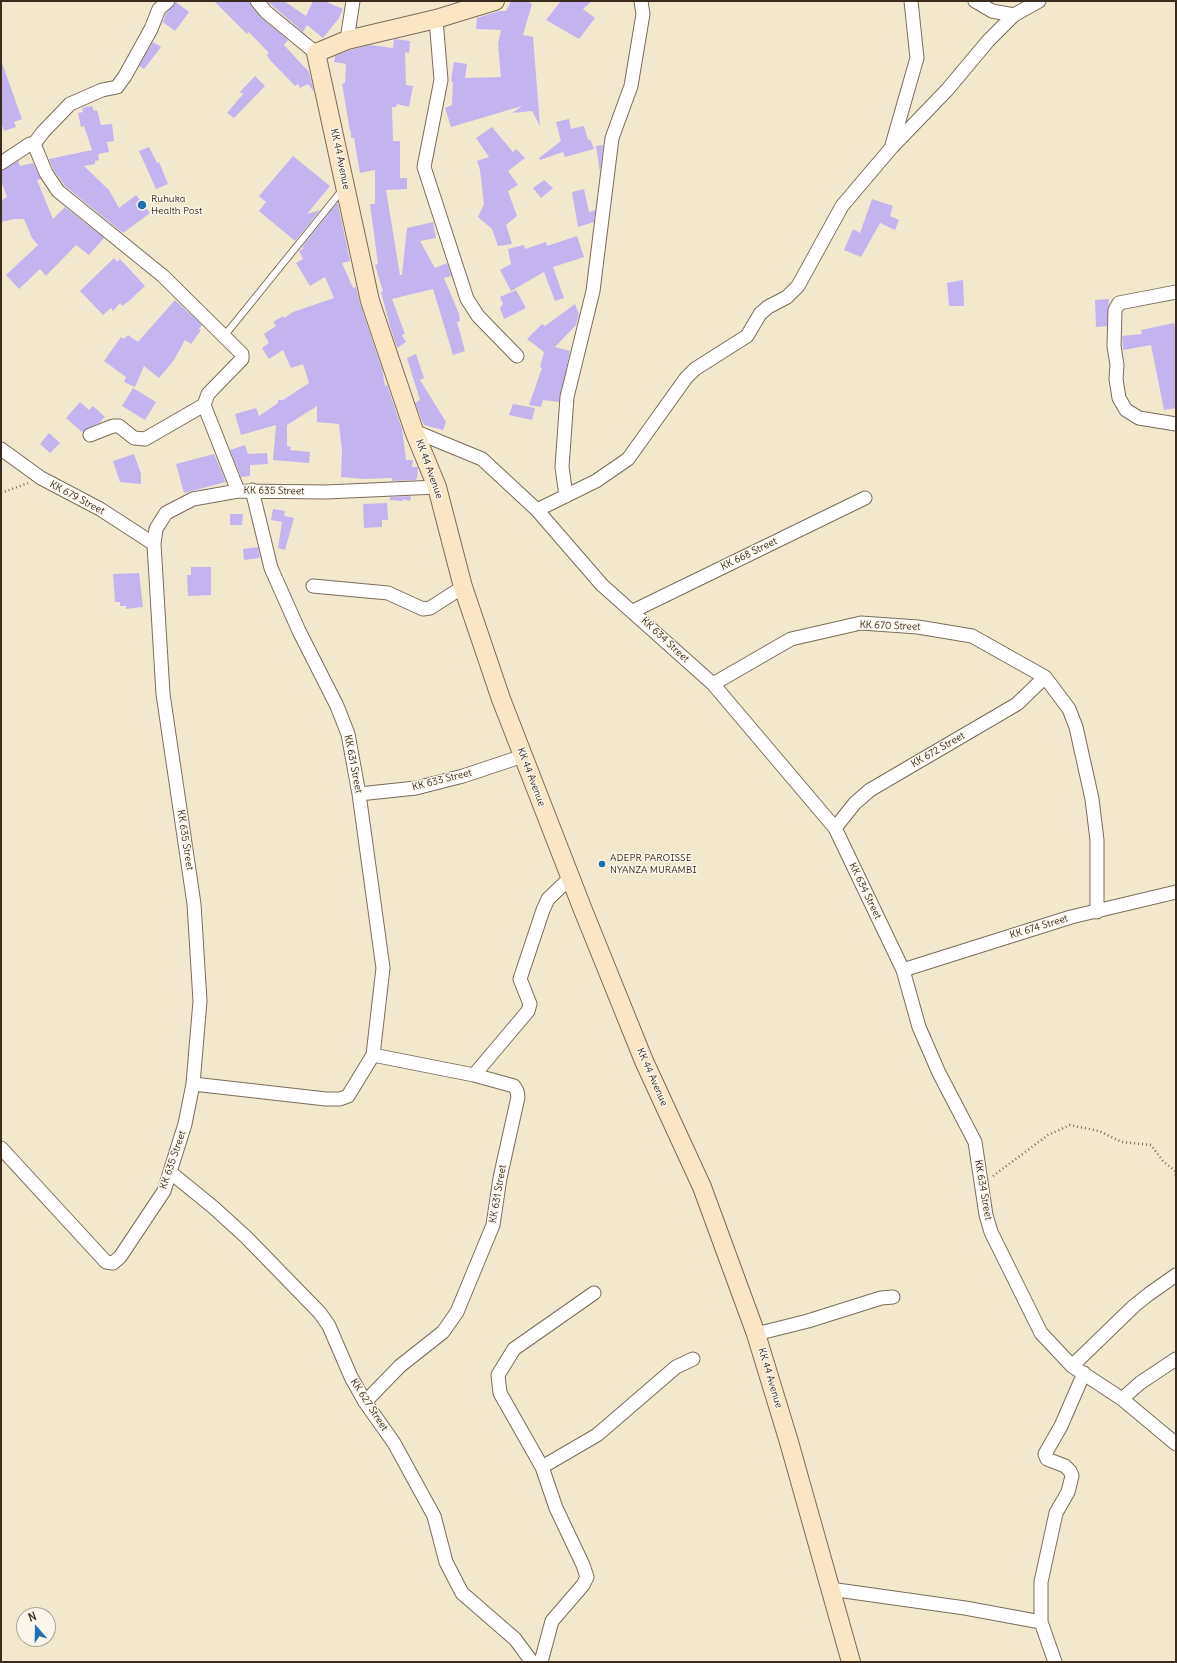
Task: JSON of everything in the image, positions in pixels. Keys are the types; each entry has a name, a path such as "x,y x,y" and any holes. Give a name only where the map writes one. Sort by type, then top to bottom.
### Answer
{"main road":[{"path":"316,53 347,40 436,19 496,1"},
{"name":"KK 44 Avenue","path":"316,53 370,301 414,430 437,487 464,587 501,699 570,878 644,1061 702,1187 756,1334 789,1442 851,1662"}],"street":[{"path":"1,163 30,144 34,144 70,104 102,90 117,87 125,76 151,29 158,9 168,1"},
{"path":"257,1 266,12 316,53"},
{"path":"347,40 353,1"},
{"path":"566,496 562,467 567,397 593,291 612,138 631,86 643,14 641,1"},
{"path":"892,147 917,58 911,1"},
{"path":"976,1 992,11 1014,15"},
{"path":"537,510 596,481 628,459 686,378 695,369 747,336 760,314 768,307 787,297 798,286 842,206 892,147 947,90 988,41 1014,15 1039,1"},
{"path":"436,19 440,80 424,167 467,299 478,316 517,356"},
{"path":"34,144 46,172 58,191 163,276 225,335 242,354 242,359 208,394 204,404 145,439 134,438 119,426 113,426 90,435"},
{"path":"1176,292 1119,303 1115,310 1114,346 1119,398 1126,410 1138,418 1176,424"},
{"path":"204,404 238,491"},
{"name":"KK 634 Street","path":"414,430 482,459 537,510 602,585 633,611 712,684 835,828 903,970 919,1028 939,1074 975,1142 986,1215 991,1232 1041,1333 1072,1366 1122,1399 1176,1444"},
{"name":"KK 679 Street","path":"1,450 41,478 100,509 154,544"},
{"name":"KK 635 Street","path":"1,1148 106,1262 113,1263 120,1257 164,1190 185,1124 194,1084 200,1001 194,904 163,694 154,544 156,529 166,514 192,499 238,491 326,492 437,487"},
{"name":"KK 631 Street","path":"194,1084 326,1100 340,1099 348,1096 373,1055 383,968 359,794 348,734 337,706 299,632 271,568 252,490"},
{"name":"KK 668 Street","path":"633,611 865,498"},
{"path":"313,586 388,594 423,609 430,608 464,587"},
{"name":"KK 670 Street","path":"712,684 792,639 861,623 918,626 972,636 1045,677"},
{"path":"1045,677 1069,709 1076,727 1092,799 1098,840 1097,912"},
{"name":"KK 672 Street","path":"835,828 855,803 870,790 1017,704 1045,677"},
{"name":"KK 633 Street","path":"359,794 416,788 463,776 523,756"},
{"path":"474,1075 528,1011 530,1004 520,979 548,899 570,878"},
{"name":"KK 674 Street","path":"903,970 1033,928 1176,892"},
{"name":"KK 631 Street","path":"365,1402 400,1366 443,1332 457,1312 493,1225 500,1178 518,1097 514,1086 474,1075 373,1055"},
{"name":"KK 627 Street","path":"170,1172 241,1232 320,1313 329,1326 351,1378 365,1402 394,1443 434,1516 446,1562 462,1593 515,1639 532,1662"},
{"path":"1072,1366 1134,1306 1176,1275"},
{"path":"541,1662 552,1621 582,1585 586,1577 583,1565 556,1508 542,1467 500,1393 498,1375 514,1348 594,1292"},
{"path":"756,1334 808,1321 881,1298 893,1297"},
{"path":"542,1467 597,1435 676,1368 693,1359"},
{"path":"1122,1399 1140,1384 1176,1359"},
{"path":"1056,1662 1042,1622 1041,1582 1056,1513 1073,1480 1070,1471 1065,1466 1047,1459 1045,1454 1064,1419 1084,1373"},
{"path":"830,1589 966,1608 1042,1622"}],"lane":[{"path":"225,335 324,211 346,186"}],"path":[{"path":"1,493 41,478"},
{"path":"981,1185 1048,1135 1070,1125 1099,1131 1122,1142 1151,1145 1164,1161 1175,1171 1176,1178"}],"building":[{"path":"214,1 249,1 260,17 288,40 284,45 309,72 314,92 308,84 300,88 298,84 295,86 270,60 267,55 269,53 249,32 247,34"},
{"path":"267,1 284,1 306,16 313,1 324,1 343,9 339,18 323,38 307,25 303,32"},
{"path":"511,1 527,1 532,4 523,35 533,37 540,126 532,111 512,113 522,106 451,127 445,108 452,105 453,82 451,81 454,62 467,64 465,78 501,77 498,44 501,30 476,29 477,18 499,11 506,11"},
{"path":"561,1 592,1 583,9 595,18 579,39 546,20"},
{"path":"176,2 189,12 175,31 163,22 166,14"},
{"path":"395,39 410,41 409,53 405,52 406,85 413,86 409,107 397,104 396,107 392,107 393,141 400,141 400,178 407,178 407,189 386,190 400,275 402,275 407,228 433,222 436,238 420,241 435,268 447,263 451,276 444,278 459,314 460,321 457,322 465,351 453,355 433,289 392,299 405,334 402,335 406,342 397,348 375,265 378,264 370,204 375,204 375,170 360,173 354,138 351,138 342,84 345,83 346,64 334,62 335,56 350,50 370,45 393,48"},
{"path":"153,42 161,47 144,69 139,66"},
{"path":"2,63 22,119 14,122 16,127 4,131 1,122"},
{"path":"255,76 265,86 234,118 227,113 243,94 240,92"},
{"path":"92,106 94,111 97,110 101,125 112,124 114,141 107,142 109,152 98,154 99,160 95,161 95,164 84,166 109,190 119,208 136,195 150,213 123,233 65,186 53,169 49,159 92,150 84,126 81,127 78,113 83,112 82,108"},
{"path":"569,119 571,129 584,126 588,140 590,139 594,149 565,157 563,152 540,160 539,158 561,141 556,122"},
{"path":"492,127 513,152 516,149 525,158 508,171 518,185 508,191 517,216 506,225 512,244 498,246 492,229 478,217 484,204 480,170 477,161 489,157 476,138"},
{"path":"603,145 600,173 596,146"},
{"path":"149,147 157,163 159,162 168,184 156,189 139,151"},
{"path":"293,156 330,186 307,214 320,210 295,241 259,211 266,202 259,196"},
{"path":"18,161 20,166 33,163 41,179 37,180 53,219 65,207 104,238 89,255 76,245 46,276 40,269 19,289 6,275 38,245 32,238 24,219 14,219 1,222 1,201 7,197 1,181 1,171"},
{"path":"544,180 553,188 541,198 533,188"},
{"path":"584,189 589,212 595,210 594,222 578,227 572,192"},
{"path":"872,199 893,206 890,216 899,220 895,230 880,223 861,257 844,250 853,229 860,233"},
{"path":"336,204 338,204 350,261 342,263 353,288 356,287 360,304 382,369 385,386 387,385 402,429 406,460 413,460 412,467 418,467 417,478 415,480 392,481 392,478 364,479 341,477 342,451 339,424 317,422 317,406 287,425 287,446 291,447 290,450 310,452 309,463 273,460 276,425 241,435 235,414 256,408 259,416 278,403 278,400 283,400 309,383 303,364 291,368 283,350 269,359 262,348 269,343 264,334 276,326 273,322 283,316 284,318 293,312 334,298 325,277 310,286 296,263 303,259 299,251 304,248 302,247"},
{"path":"577,236 584,257 553,267 564,298 555,301 544,272 511,291 500,270 511,264 508,249 524,245 525,249 546,242 547,246"},
{"path":"114,258 117,262 120,259 145,286 122,306 120,303 113,311 111,308 103,315 80,291"},
{"path":"963,280 964,306 949,306 947,283"},
{"path":"516,290 526,308 504,319 500,308 503,304 500,297"},
{"path":"1109,299 1107,326 1096,327 1095,300"},
{"path":"175,300 202,325 199,329 201,330 191,344 185,340 174,360 159,378 144,366 135,387 124,382 126,377 104,361 121,337 124,339 128,335 138,342"},
{"path":"575,304 579,314 576,325 555,347 570,351 559,402 543,400 541,407 529,405 542,368 540,367 544,352 527,339 542,324 545,326"},
{"path":"1174,323 1176,331 1176,408 1164,410 1151,345 1123,350 1122,336 1142,334 1141,330"},
{"path":"416,354 424,378 420,380 446,422 443,430 424,425 415,403 420,400 407,358"},
{"path":"133,388 156,402 145,420 122,406"},
{"path":"80,402 89,410 93,406 105,417 99,423 87,428 83,433 66,418"},
{"path":"513,404 535,408 532,420 509,415"},
{"path":"49,433 60,443 50,453 40,444"},
{"path":"245,445 248,454 267,453 268,464 250,465 250,476 241,477 230,450"},
{"path":"134,454 141,474 141,484 120,482 113,461"},
{"path":"214,454 226,482 184,493 176,464"},
{"path":"411,496 410,501 403,499 403,501 390,500 390,497"},
{"path":"387,503 388,520 382,520 382,527 364,528 363,504"},
{"path":"273,509 285,511 284,516 294,518 285,550 278,548 282,522 271,520"},
{"path":"230,514 243,514 242,525 230,525"},
{"path":"258,547 260,558 244,560 243,549"},
{"path":"191,567 211,567 211,595 188,596 187,575 191,575"},
{"path":"139,573 143,607 126,609 126,606 120,606 120,602 115,602 113,574"}],"place":[{"name":"Ruhuka Health Post","path":"142,205"},
{"name":"ADEPR PAROISSE NYANZA MURAMBI","path":"602,864"}]}
